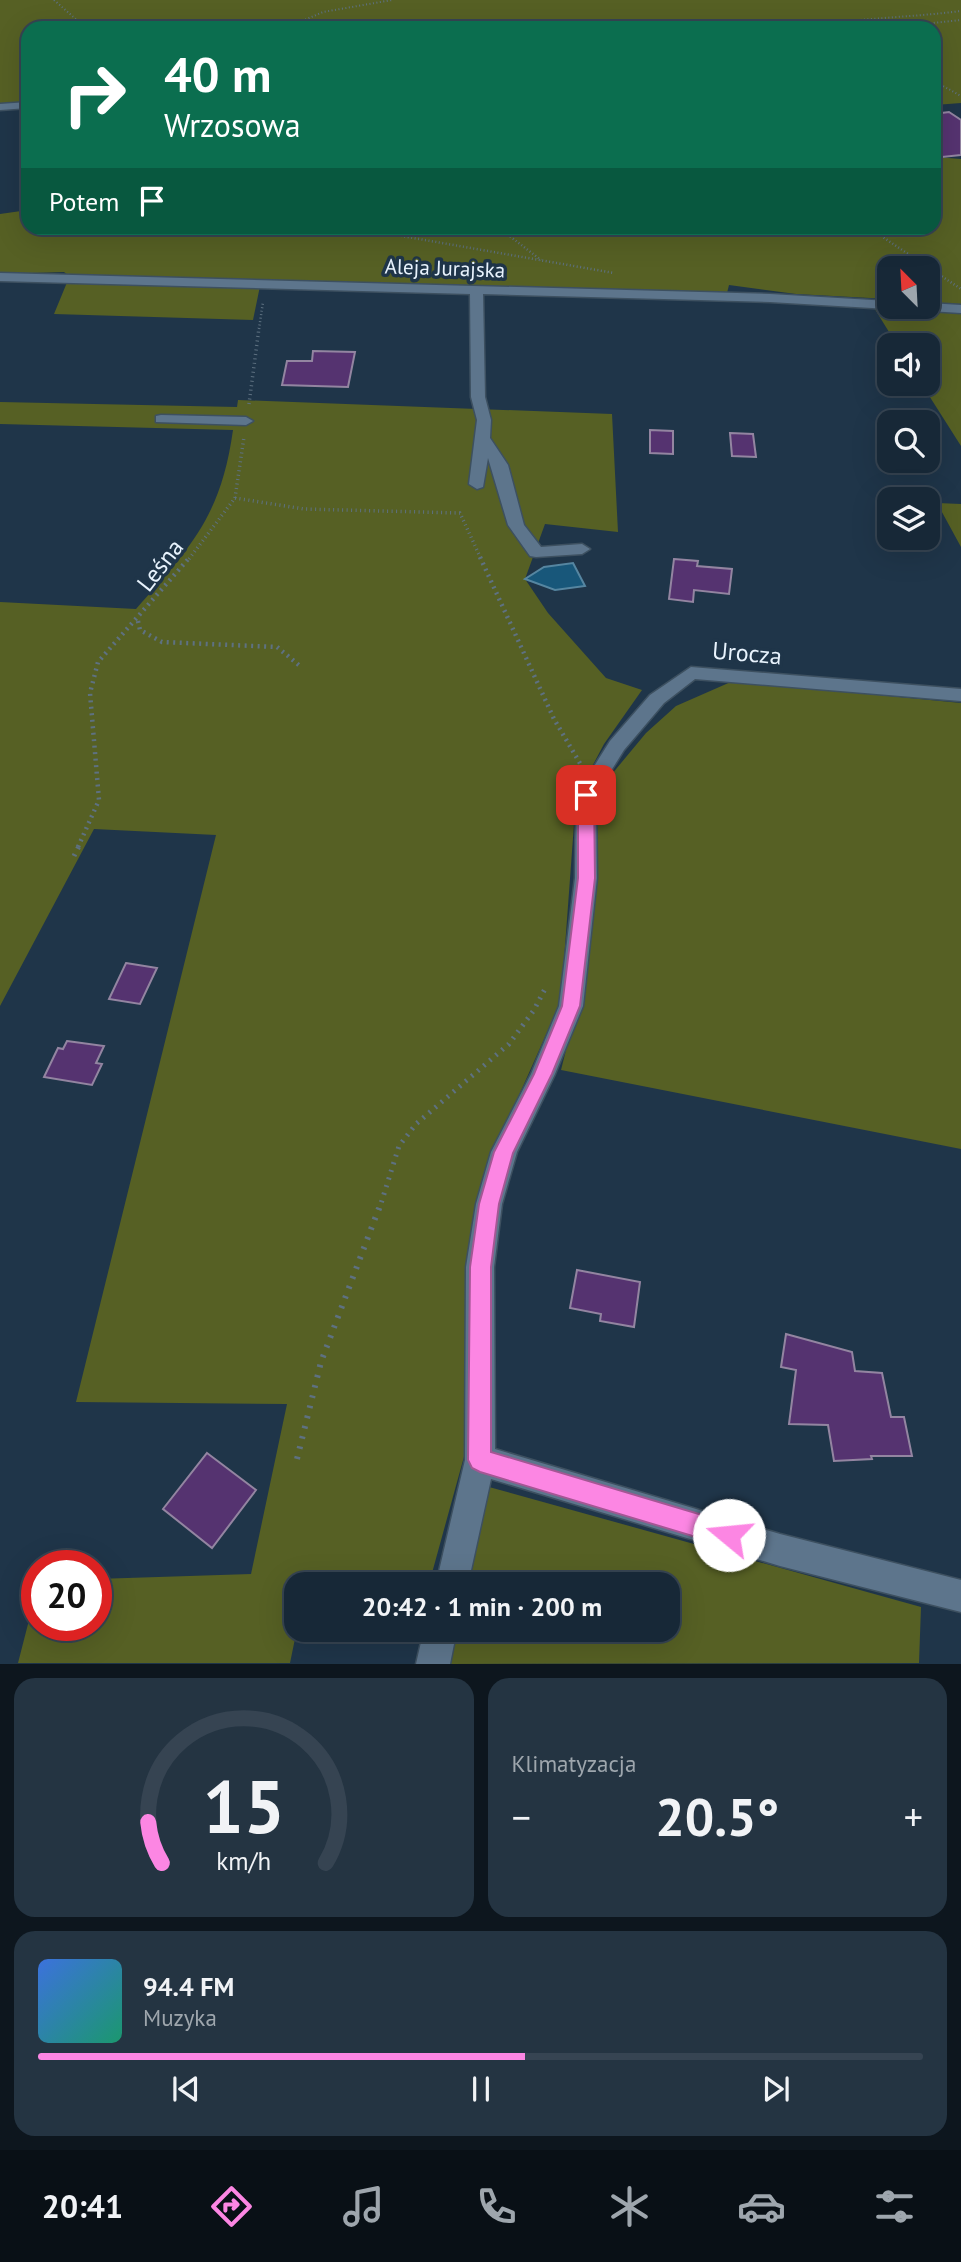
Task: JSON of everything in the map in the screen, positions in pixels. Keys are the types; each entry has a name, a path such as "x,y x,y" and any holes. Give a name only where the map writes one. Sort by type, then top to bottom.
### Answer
{"street":[{"path":"0,107 21,106"},
{"name":"Aleja Jurajska","path":"0,277 877,305"},
{"path":"476,290 478,397 484,420 477,484"},
{"path":"940,308 961,309"},
{"path":"161,419 246,421"},
{"path":"482,438 500,465 516,524 536,552 582,549"},
{"name":"Urocza","path":"586,795 617,746 657,699 691,673 961,695"},
{"path":"455,1572 480,1460 480,1267 489,1204 504,1152 543,1074 571,1006 586,878 586,795"},
{"path":"480,1460 780,1550 961,1596"},
{"path":"433,1664 438,1642"}],"path":[{"path":"54,0 78,21"},
{"path":"295,21 330,10 392,0"},
{"path":"836,21 961,11"},
{"path":"941,22 961,20"},
{"path":"941,85 961,96"},
{"path":"397,235 542,260 508,235"},
{"path":"880,235 961,289"},
{"path":"266,284 235,498 304,509 460,513 554,719 589,778 586,795"},
{"name":"Leśna","path":"74,856 99,800 90,693 99,662 117,637 138,620 235,498"},
{"path":"138,620 139,630 162,642 277,647 300,666"},
{"path":"297,1459 321,1362 375,1221 398,1146 416,1124 509,1044 534,1010 548,982"}],"green space":[{"path":"0,0 961,0 961,103 941,105 941,21 21,21 21,102 0,104"},
{"path":"941,157 961,159 961,304 940,303 940,256 877,256 877,298 796,294 729,285 727,293 69,276 64,272 0,274 0,214 21,211 21,235 941,235"},
{"path":"68,280 260,286 253,320 54,314"},
{"path":"940,311 961,312 961,446 929,396 940,396 940,333 890,333 881,319 940,319"},
{"path":"238,400 612,414 618,532 545,524 525,579 548,613 606,678 642,690 604,744 576,797 561,1001 483,1176 467,1285 465,1453 432,1572 284,1572 284,1642 294,1642 290,1663 18,1663 24,1641 112,1641 112,1578 251,1574 287,1404 76,1402 216,835 94,829 0,1006 0,602 136,609 188,548 212,508 228,460 233,430 0,424 0,402 237,407"},
{"path":"940,503 961,504 961,547 940,508"},
{"path":"733,681 961,703 961,1149 561,1070 581,990 595,859 597,792 646,733 676,706"},
{"path":"489,1487 921,1607 919,1663 449,1664 453,1642 680,1642 680,1572 470,1572"}],"water":[{"path":"573,563 585,586 555,590 525,579 544,567"}],"building":[{"path":"949,112 961,120 961,155 941,156 941,113"},
{"path":"313,351 355,352 348,387 282,385 287,361 312,361"},
{"path":"650,430 673,431 673,454 650,453"},
{"path":"730,433 753,434 756,457 732,456"},
{"path":"674,559 698,561 697,566 732,569 729,594 694,590 693,602 669,599"},
{"path":"126,963 157,968 140,1004 109,999"},
{"path":"67,1041 104,1046 96,1063 102,1064 92,1085 44,1077 58,1048 63,1049"},
{"path":"577,1270 640,1282 634,1327 600,1321 601,1314 570,1308"},
{"path":"786,1334 852,1352 855,1371 882,1373 891,1417 904,1417 912,1456 871,1456 872,1459 834,1461 828,1425 789,1424 796,1370 781,1367"},
{"path":"207,1453 256,1490 212,1548 163,1509"}],"route":[{"path":"586,795 586,878 571,1006 543,1074 504,1152 489,1204 480,1267 480,1460 729,1535"}]}
